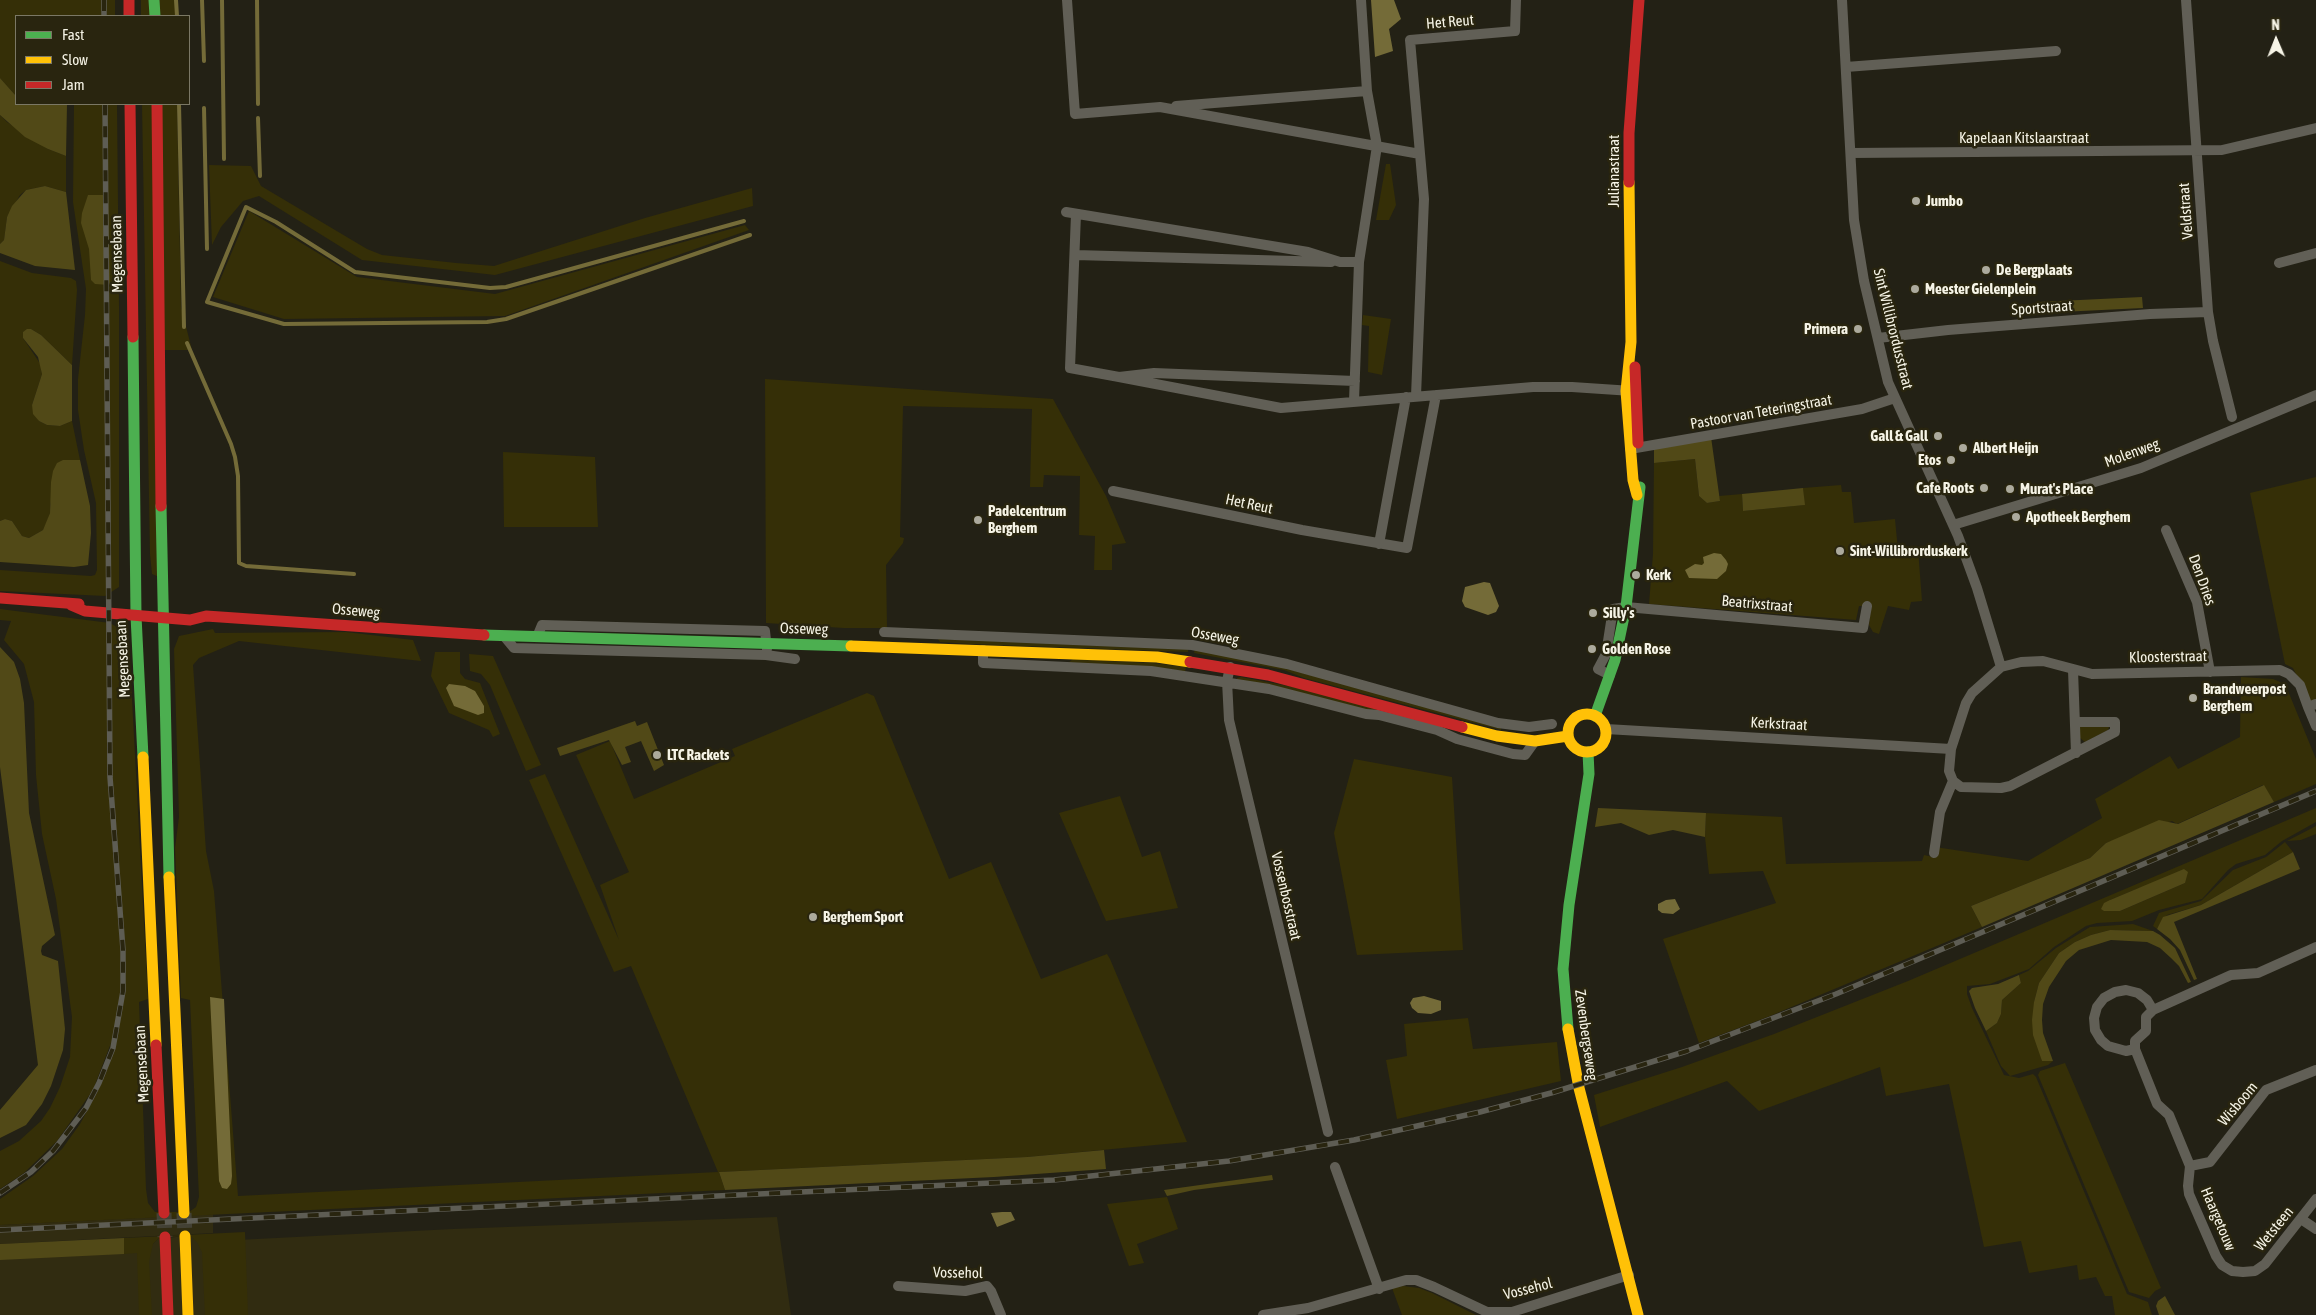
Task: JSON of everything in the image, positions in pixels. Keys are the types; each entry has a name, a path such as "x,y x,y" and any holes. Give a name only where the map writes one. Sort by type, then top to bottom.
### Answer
{"street":[{"path":"129,0 129,15"},
{"path":"154,0 155,15"},
{"path":"1066,0 1075,114 1367,91"},
{"path":"1354,401 1359,262 1376,146 1367,91 1361,0"},
{"name":"Het Reut","path":"1379,544 1411,397 1424,199 1410,40 1515,31 1516,0"},
{"name":"Julianastraat","path":"1595,716 1610,675 1626,607 1637,494 1633,480 1634,449 1631,391 1629,133 1639,0"},
{"name":"Sint Willibrordusstraat","path":"1842,0 1854,220 1864,281 1888,382 1953,524 1977,588 2001,668"},
{"name":"Veldstraat","path":"2186,0 2208,312 2213,341 2232,417"},
{"path":"1846,67 2056,51"},
{"name":"Megensebaan","path":"130,105 136,611 164,1213"},
{"path":"157,105 162,613 170,900 184,1213"},
{"path":"1160,107 1420,154"},
{"name":"Kapelaan Kitslaarstraat","path":"1851,153 2222,150 2316,128"},
{"path":"1340,262 1308,252 1071,213 1075,255 1070,368 1281,408 1543,387 1631,391"},
{"path":"2279,263 2316,253"},
{"path":"1075,255 1359,262"},
{"name":"Sportstraat","path":"1878,338 1948,330 2208,312"},
{"path":"1119,377 1154,373 1355,381"},
{"name":"Het Reut","path":"1113,491 1302,530 1407,548 1436,395"},
{"name":"Molenweg","path":"1953,524 2141,468 2316,395"},
{"name":"Pastoor van Teteringstraat","path":"1634,449 1862,409 1894,398"},
{"name":"Den Dries","path":"2166,530 2197,602 2210,672"},
{"name":"Osseweg","path":"0,598 71,605 85,611 162,613 191,610 206,616 504,636 900,647 1157,657 1230,667 1286,679 1514,740 1535,741 1568,736"},
{"name":"Beatrixstraat","path":"1626,607 1863,628 1867,606"},
{"name":"Osseweg","path":"537,637 542,625 765,630 766,655"},
{"path":"674,628 674,641"},
{"name":"Osseweg","path":"884,632 930,633 954,637 1153,642 1198,646 1287,664 1515,726 1552,724"},
{"path":"900,633 900,647"},
{"name":"Osseweg","path":"504,636 514,648 766,655 794,659"},
{"name":"Osseweg","path":"983,650 983,663 1151,671 1270,689 1437,730 1457,739 1513,754 1525,755 1535,741"},
{"path":"1063,653 1063,667"},
{"name":"Kloosterstraat","path":"2001,668 2021,662 2043,661 2061,664 2073,670 2092,674 2280,670 2289,674 2300,685 2312,706 2316,726"},
{"name":"Vossenbosstraat","path":"1230,667 1227,681 1229,720 1328,1132"},
{"path":"2001,668 1989,676 1972,693 1966,703 1950,749 1949,771 1953,781 1961,787 2002,788 2010,786 2115,732 2115,722 2075,722"},
{"path":"2073,670 2076,753"},
{"path":"1583,714 1595,716 1602,722 1606,730 1606,738 1602,745 1596,750 1588,752 1574,747 1568,736 1569,726 1577,716 1583,714"},
{"path":"1514,740 1515,726"},
{"name":"Kerkstraat","path":"1606,730 1950,749"},
{"name":"Zevenbergseweg","path":"1588,752 1589,774 1570,905 1564,969 1566,1016 1580,1092 1629,1274 1638,1315"},
{"path":"1934,853 1940,812 1953,781"},
{"path":"2153,1010 2142,996 2126,990 2110,995 2097,1007 2094,1018 2095,1030 2101,1040 2116,1050 2135,1049 2136,1041 2146,1031 2146,1017 2153,1010 2232,975 2258,973 2316,947"},
{"name":"Haargetouw","path":"2135,1049 2157,1104 2169,1115 2190,1166 2189,1194 2216,1256 2222,1265"},
{"name":"Wisboom","path":"2190,1166 2210,1162 2266,1090 2316,1070"},
{"path":"1335,1167 1379,1289"},
{"name":"Wetsteen","path":"2222,1265 2232,1271 2255,1272 2265,1264 2316,1199"},
{"path":"2302,1219 2316,1229"},
{"path":"185,1236 188,1315"},
{"path":"165,1237 168,1315"},
{"name":"Vossehol","path":"1263,1315 1308,1308 1406,1280 1416,1280 1487,1312 1512,1312 1629,1274"},
{"name":"Vossehol","path":"898,1286 965,1290 987,1286 1001,1315"}],"shaded area":[{"path":"0,0 115,0 115,15 15,15 15,95 0,78"},
{"path":"141,0 175,0 175,15 141,15"},
{"path":"1371,0 1394,0 1401,19 1389,29 1393,51 1375,57"},
{"path":"0,78 15,95 15,105 67,105 66,156 25,137 0,115"},
{"path":"74,105 117,105 119,587 105,596 0,591 0,570 91,576 95,575 97,570 96,503 84,450 78,410 78,379 86,289 73,202"},
{"path":"142,105 177,105 181,307 192,350 158,350 164,579 152,574 150,554"},
{"path":"0,115 7,122 48,149 66,156 66,192 45,186 26,190 20,195 7,217 4,240 0,244"},
{"path":"1386,164 1390,164 1396,205 1389,220 1376,220"},
{"path":"209,165 251,166 261,186 367,249 382,255 494,266 645,218 752,188 753,206 495,275 362,260 259,196 243,201 221,227 212,245"},
{"path":"45,186 66,192 75,270 35,266 0,253 0,244 4,240 7,217 12,206 26,190"},
{"path":"88,195 108,195 110,285 95,284 91,280 89,249 81,223"},
{"path":"249,211 357,277 495,294 745,225 749,230 505,316 284,319 213,297"},
{"path":"0,261 32,273 71,278 76,281 77,290 72,365 41,335 31,329 23,332 23,338 41,365 42,374 32,405 39,421 47,425 60,426 72,421 80,460 63,460 47,522 43,530 29,538 22,536 12,521 5,519 0,521"},
{"path":"2142,297 2143,308 2040,313 2038,302"},
{"path":"1363,315 1391,319 1382,375 1368,372 1369,326 1362,325"},
{"path":"31,329 41,335 72,365 72,421 60,426 47,425 39,421 33,414 32,405 42,374 38,357 23,338 23,332"},
{"path":"765,379 1053,399 1106,496 1126,543 1112,545 1112,570 1094,570 1095,536 1079,535 1080,476 1044,475 1043,487 1030,487 1032,409 903,406 900,537 904,538 903,543 886,565 887,628 844,628 766,623"},
{"path":"1711,437 1720,501 1707,503 1699,496 1695,459 1654,463 1654,447"},
{"path":"503,452 595,457 598,527 504,527"},
{"path":"1695,459 1699,496 1707,503 1720,501 1719,496 1742,494 1743,511 1804,505 1803,488 1841,485 1842,492 1851,492 1854,523 1895,519 1898,551 1918,549 1922,601 1911,602 1909,610 1888,606 1879,634 1873,632 1869,625 1871,606 1859,606 1856,620 1649,604 1653,554 1654,463"},
{"path":"63,460 80,460 90,506 91,533 88,565 74,567 0,562 0,521 5,519 12,521 22,536 29,538 43,530 50,513 53,471 57,463"},
{"path":"2316,477 2316,707 2313,709 2293,668 2285,664 2250,493"},
{"path":"1803,488 1805,505 1743,511 1742,494"},
{"path":"1714,553 1721,554 1726,560 1728,564 1726,571 1717,579 1689,578 1685,570 1695,564 1702,565 1704,563 1703,557"},
{"path":"1484,582 1490,583 1499,606 1496,612 1488,615 1465,607 1462,601 1465,587"},
{"name":"Berghem Sport","path":"0,609 110,623 122,630 129,643 148,999 139,1002 146,1189 148,1203 155,1212 189,1212 196,1207 199,1197 190,1000 181,998 175,848 179,817 174,649 179,636 213,629 215,633 346,632 413,640 421,661 239,641 199,658 193,665 206,851 214,891 238,1196 718,1172 631,966 614,972 529,780 545,774 619,940 600,885 629,872 576,755 610,741 634,799 735,756 732,749 867,693 874,696 949,879 991,862 1041,979 1107,954 1187,1142 1027,1157 719,1172 725,1190 0,1225 0,1199 33,1176 62,1149 80,1124 97,1092 107,1065 111,1043 93,1090 57,1141 24,1173 0,1189 0,1151 19,1141 41,1121 50,1108 60,1087 70,1057 72,1017 56,899 42,834 36,775 34,702 24,664 4,640 11,621 0,620"},
{"path":"938,639 1188,648 1188,652 970,644 940,642"},
{"path":"0,647 14,662 20,679 24,703 29,813 55,935 42,946 41,951 42,955 58,961 65,1029 63,1050 51,1086 42,1104 26,1125 0,1138 0,1110 38,1065 0,767"},
{"path":"1195,649 1261,662 1319,677 1501,727 1501,730 1304,678 1284,670 1194,653"},
{"path":"435,652 460,652 460,673 465,679 480,683 500,734 493,737 489,730 449,713 431,676"},
{"path":"469,654 493,656 541,765 526,771 490,685 481,674 470,671"},
{"path":"1073,659 1153,663 1186,667 1185,672 1170,669 1068,663"},
{"path":"1241,677 1304,689 1380,710 1380,713 1237,680 1237,678"},
{"path":"2241,677 2273,679 2280,682 2288,691 2316,759 2316,784 2274,802 2263,785 2177,824 2172,821 2106,843 2090,858 1971,906 1982,927 1770,1016 1699,1043 1663,939 1776,903 1763,871 1709,874 1705,837 1706,813 1782,817 1786,864 1922,861 1924,855 1933,857 1935,847 2028,861 2102,818 2095,799 2170,756 2178,769 2240,737"},
{"path":"449,684 465,686 475,691 484,706 484,713 478,715 454,706 446,688"},
{"path":"635,721 637,726 647,722 664,765 654,771 641,741 625,747 631,762 622,765 609,740 560,756 557,748"},
{"path":"2082,725 2109,727 2108,730 2085,742 2080,738 2079,728"},
{"path":"1354,759 1452,777 1463,950 1357,955 1334,833"},
{"path":"2264,785 2274,802 1982,927 1971,906 2090,858 2106,843 2159,820 2178,824"},
{"path":"1120,796 1142,857 1160,851 1178,908 1106,921 1059,813"},
{"path":"1598,808 1706,813 1705,837 1673,830 1649,835 1621,823 1595,827"},
{"path":"2316,808 2316,822 2282,841 2265,855 2236,864 2228,870 2202,899 2159,910 2132,921 2097,923 2086,926 2054,947 2029,969 1990,984 1967,986 1967,994 1972,1008 2004,1075 2019,1078 2033,1074 2036,1077 2127,1294 2148,1302 2152,1315 2115,1315 2112,1296 2105,1296 2096,1277 2079,1280 2077,1265 2029,1273 2021,1241 1984,1247 1949,1084 1886,1096 1880,1067 1759,1111 1727,1081 1600,1127 1594,1095 1682,1067 1774,1034 1908,981","holes":["2185,883 2120,911 2110,900 2139,888"]},
{"path":"2316,826 2316,834 2301,840 2287,841"},
{"path":"2285,842 2293,852 2201,905 2167,915 2157,929 2153,926 2159,913 2201,901 2233,870 2266,857"},
{"path":"2293,852 2300,869 2174,922 2197,979 2194,980 2180,950 2157,929 2163,917 2201,905"},
{"path":"2184,869 2188,872 2185,883 2120,911 2104,911 2101,909 2104,903 2110,900"},
{"path":"1675,899 1680,909 1673,914 1662,913 1658,910 1658,904 1666,900"},
{"path":"2133,924 2153,931 2110,930 2075,942 2059,953 2039,983 2034,1002 2042,1061 2053,1061 2048,1065 2010,1076 2001,1066 1986,1031 1997,1023 2001,1014 2002,1000 2021,983 2019,975 2028,971 2056,948 2090,927"},
{"path":"2110,930 2153,931 2160,935 2175,948 2191,982 2188,983 2179,966 2160,948 2147,942 2111,940 2079,950 2066,961 2049,987 2043,1004 2043,1033 2053,1061 2042,1061 2033,1035 2032,1020 2039,983 2059,953 2075,942"},
{"path":"2019,975 2021,983 2002,1000 2001,1014 1997,1023 1986,1031 1969,991 1972,988 1998,984"},
{"path":"1424,996 1441,1001 1441,1010 1431,1014 1418,1013 1412,1008 1410,1003 1413,998"},
{"path":"210,997 224,999 232,1176 231,1184 227,1189 222,1188 219,1181"},
{"path":"1468,1018 1473,1049 1557,1042 1561,1081 1397,1119 1386,1060 1407,1056 1404,1024"},
{"path":"2065,1063 2161,1288 2155,1291 2149,1298 2129,1292 2038,1075 2040,1071"},
{"path":"1104,1150 1106,1169 994,1177 725,1190 719,1172 1027,1157"},
{"path":"1272,1175 1273,1180 1194,1190 1167,1196 1164,1190"},
{"path":"1167,1197 1178,1229 1137,1244 1144,1263 1129,1266 1107,1204"},
{"path":"1011,1212 1015,1220 997,1227 991,1213"},
{"path":"213,1214 213,1233 0,1244 0,1225"},
{"path":"777,1217 791,1315 0,1315 0,1251 153,1244 158,1239 185,1236 192,1237 198,1242 453,1229"},
{"path":"245,1232 248,1315 205,1315 202,1252 197,1242 190,1236 165,1237 158,1239 153,1244 149,1262 152,1315 139,1315 137,1253 124,1254 124,1238"},
{"path":"124,1238 124,1254 0,1260 0,1244"},
{"path":"1403,1286 1419,1288 1432,1293 1476,1315 1402,1315 1392,1288"},
{"path":"2165,1296 2175,1315 2159,1315 2156,1306 2158,1301"}],"waterway":[{"path":"176,0 177,15"},
{"path":"202,0 204,61"},
{"path":"222,0 224,159"},
{"path":"257,0 258,104"},
{"path":"179,105 184,327"},
{"path":"204,108 207,249"},
{"path":"258,118 260,176"},
{"path":"744,221 506,287 490,288 355,272 276,222 246,207 207,302 284,324 487,322 506,319 750,235"},
{"path":"187,343 235,457 238,476 239,563 246,566 354,574"}],"tunnel":[{"path":"164,1213 165,1237"},
{"path":"184,1213 185,1236"}],"railway":[{"path":"104,0 104,15"},
{"path":"0,1193 31,1172 53,1151 86,1108 99,1083 113,1048 123,991 123,950 110,777 105,105"},
{"path":"0,1230 1054,1180 1229,1161 1354,1140 1480,1112 1551,1093 1687,1051 1836,994 2316,791"}],"traffic: fast":[{"path":"154,0 155,15"},
{"path":"133,337 136,616 143,757"},
{"path":"1595,716 1615,660 1626,607 1640,487"},
{"path":"161,506 169,877"},
{"path":"484,635 851,646"},
{"path":"1568,1029 1563,969 1569,905 1589,774 1588,752"}],"traffic: slow":[{"path":"1629,182 1631,342 1626,391 1633,480 1637,495"},
{"path":"851,646 1157,657 1190,662"},
{"path":"1587,714 1601,719 1606,733 1601,747 1587,752 1573,747 1568,733 1573,719 1587,714"},
{"path":"1462,727 1497,736 1535,741 1568,736"},
{"path":"143,757 156,1045"},
{"path":"169,877 184,1213"},
{"path":"1568,1029 1579,1088 1638,1315"},
{"path":"185,1236 188,1315"}],"traffic: jam":[{"path":"129,0 129,15"},
{"path":"1629,182 1629,133 1639,0"},
{"path":"130,105 133,337"},
{"path":"157,105 161,506"},
{"path":"1635,367 1638,443"},
{"path":"0,598 79,604"},
{"path":"71,605 85,611 190,620 206,616 484,635"},
{"path":"1190,662 1268,675 1462,727"},
{"path":"156,1045 164,1213"},
{"path":"165,1237 168,1315"}],"place":[{"name":"Jumbo","path":"1916,201"},
{"name":"De Bergplaats","path":"1986,270"},
{"name":"Meester Gielenplein","path":"1915,289"},
{"name":"Primera","path":"1858,329"},
{"name":"Gall & Gall","path":"1938,436"},
{"name":"Albert Heijn","path":"1963,448"},
{"name":"Etos","path":"1951,460"},
{"name":"Cafe Roots","path":"1984,488"},
{"name":"Murat's Place","path":"2010,489"},
{"name":"Apotheek Berghem","path":"2016,517"},
{"name":"Padelcentrum Berghem","path":"978,520"},
{"name":"Sint-Willibrorduskerk","path":"1840,551"},
{"name":"Kerk","path":"1636,575"},
{"name":"Silly's","path":"1593,613"},
{"name":"Golden Rose","path":"1592,649"},
{"name":"Brandweerpost Berghem","path":"2193,698"},
{"name":"LTC Rackets","path":"657,755"},
{"name":"Berghem Sport","path":"813,917"}]}
